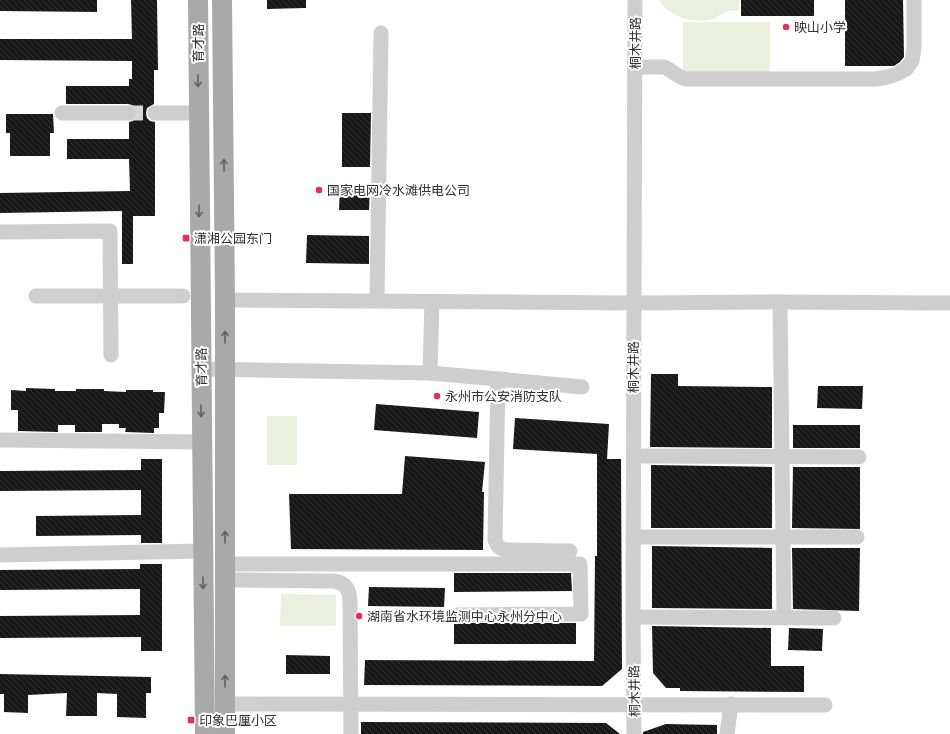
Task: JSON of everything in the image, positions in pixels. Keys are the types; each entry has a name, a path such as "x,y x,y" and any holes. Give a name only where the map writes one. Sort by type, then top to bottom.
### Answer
{"main road":[{"name":"育才路","path":"198,0 205,734"},
{"name":"育才路","path":"222,0 225,300 225,734"}],"street":[{"name":"桐木井路","path":"634,734 633,303 635,0"},
{"path":"634,66 664,67 681,78 686,79 875,79 888,77 906,69 912,61 914,48 914,0"},
{"path":"377,300 381,33"},
{"path":"62,113 128,113"},
{"path":"155,113 198,113"},
{"path":"0,232 110,231 111,355"},
{"path":"36,296 183,296"},
{"path":"225,300 633,303 950,303"},
{"path":"430,373 432,301"},
{"path":"780,302 784,618"},
{"path":"201,369 430,373 582,387"},
{"path":"498,379 496,545 505,550 570,551"},
{"path":"0,440 202,442"},
{"path":"634,456 859,457"},
{"path":"633,537 857,537"},
{"path":"0,555 203,551"},
{"path":"225,572 580,564 581,614 457,615"},
{"path":"225,572 333,581 341,582 346,586 350,592 351,734"},
{"path":"633,617 834,618"},
{"path":"225,704 825,705"},
{"path":"726,734 731,704"}],"green space":[{"path":"659,0 739,0 739,11 729,11 712,19 697,21 682,18 676,15 669,11"},
{"path":"683,22 770,22 770,74 683,74"},
{"path":"267,416 297,416 297,465 267,465"},
{"path":"281,594 336,595 336,626 280,626"}],"building":[{"path":"0,0 97,0 97,12 0,11"},
{"path":"131,0 157,0 158,70 154,70 154,104 147,108 146,113 147,118 150,121 155,122 155,216 133,216 133,264 122,264 122,211 0,213 0,193 130,191 129,159 67,159 67,139 129,139 129,122 133,121 136,117 136,108 128,104 66,104 66,86 129,86 129,79 132,79 132,61 0,60 0,39 132,39"},
{"path":"267,0 306,0 306,8 267,9"},
{"path":"741,0 814,0 814,16 741,16"},
{"path":"845,0 903,0 904,57 900,62 894,66 845,66"},
{"path":"342,113 371,113 370,167 342,167"},
{"path":"6,114 53,114 54,133 50,133 50,156 10,156 10,133 6,133"},
{"path":"340,187 370,187 369,210 339,210"},
{"path":"307,235 369,236 369,264 306,263"},
{"path":"651,374 678,374 678,386 772,387 772,448 650,447"},
{"path":"818,386 863,386 862,409 817,408"},
{"path":"26,388 55,389 55,391 104,389 104,391 126,392 126,390 153,390 153,392 165,392 164,413 159,413 159,428 154,428 154,433 125,432 126,428 119,428 119,424 102,424 102,432 75,432 75,425 58,425 58,432 18,431 18,410 11,410 11,390 26,391"},
{"path":"376,404 479,412 477,438 374,430"},
{"path":"515,418 609,424 607,459 621,459 622,669 602,686 364,685 365,660 594,661 595,556 597,556 597,454 513,449"},
{"path":"793,425 860,425 860,448 793,448"},
{"path":"405,456 485,462 482,492 484,492 483,550 291,549 289,494 402,494"},
{"path":"141,459 162,459 162,543 141,543 141,535 36,536 36,516 141,515 141,490 0,491 0,471 141,470"},
{"path":"651,465 772,467 772,528 651,528"},
{"path":"793,467 860,467 860,529 792,528"},
{"path":"652,546 772,548 772,609 652,608"},
{"path":"792,548 860,548 859,611 793,609"},
{"path":"140,564 162,564 162,651 141,651 141,637 0,638 0,616 140,615 140,589 0,590 0,570 140,569"},
{"path":"454,573 571,573 572,591 454,592"},
{"path":"369,587 445,588 444,607 368,606"},
{"path":"454,623 576,623 576,644 454,644"},
{"path":"652,626 771,628 771,666 804,666 804,692 680,691 680,688 666,688 653,673"},
{"path":"789,628 823,629 822,651 788,650"},
{"path":"286,655 330,656 330,674 286,674"},
{"path":"0,674 151,677 151,693 146,693 146,718 117,717 117,694 97,693 97,716 66,716 67,693 28,695 28,713 4,712 4,694 0,694"},
{"path":"361,722 606,723 620,734 361,734"},
{"path":"666,724 717,725 717,734 643,734 643,732"}],"tunnel":[{"path":"128,113 155,113"}],"place":[{"name":"映山小学","path":"786,27"},
{"name":"国家电网冷水滩供电公司","path":"319,190"},
{"name":"潇湘公园东门","path":"186,238"},
{"name":"永州市公安消防支队","path":"437,396"},
{"name":"湖南省水环境监测中心永州分中心","path":"359,616"},
{"name":"印象巴厘小区","path":"191,720"}]}
